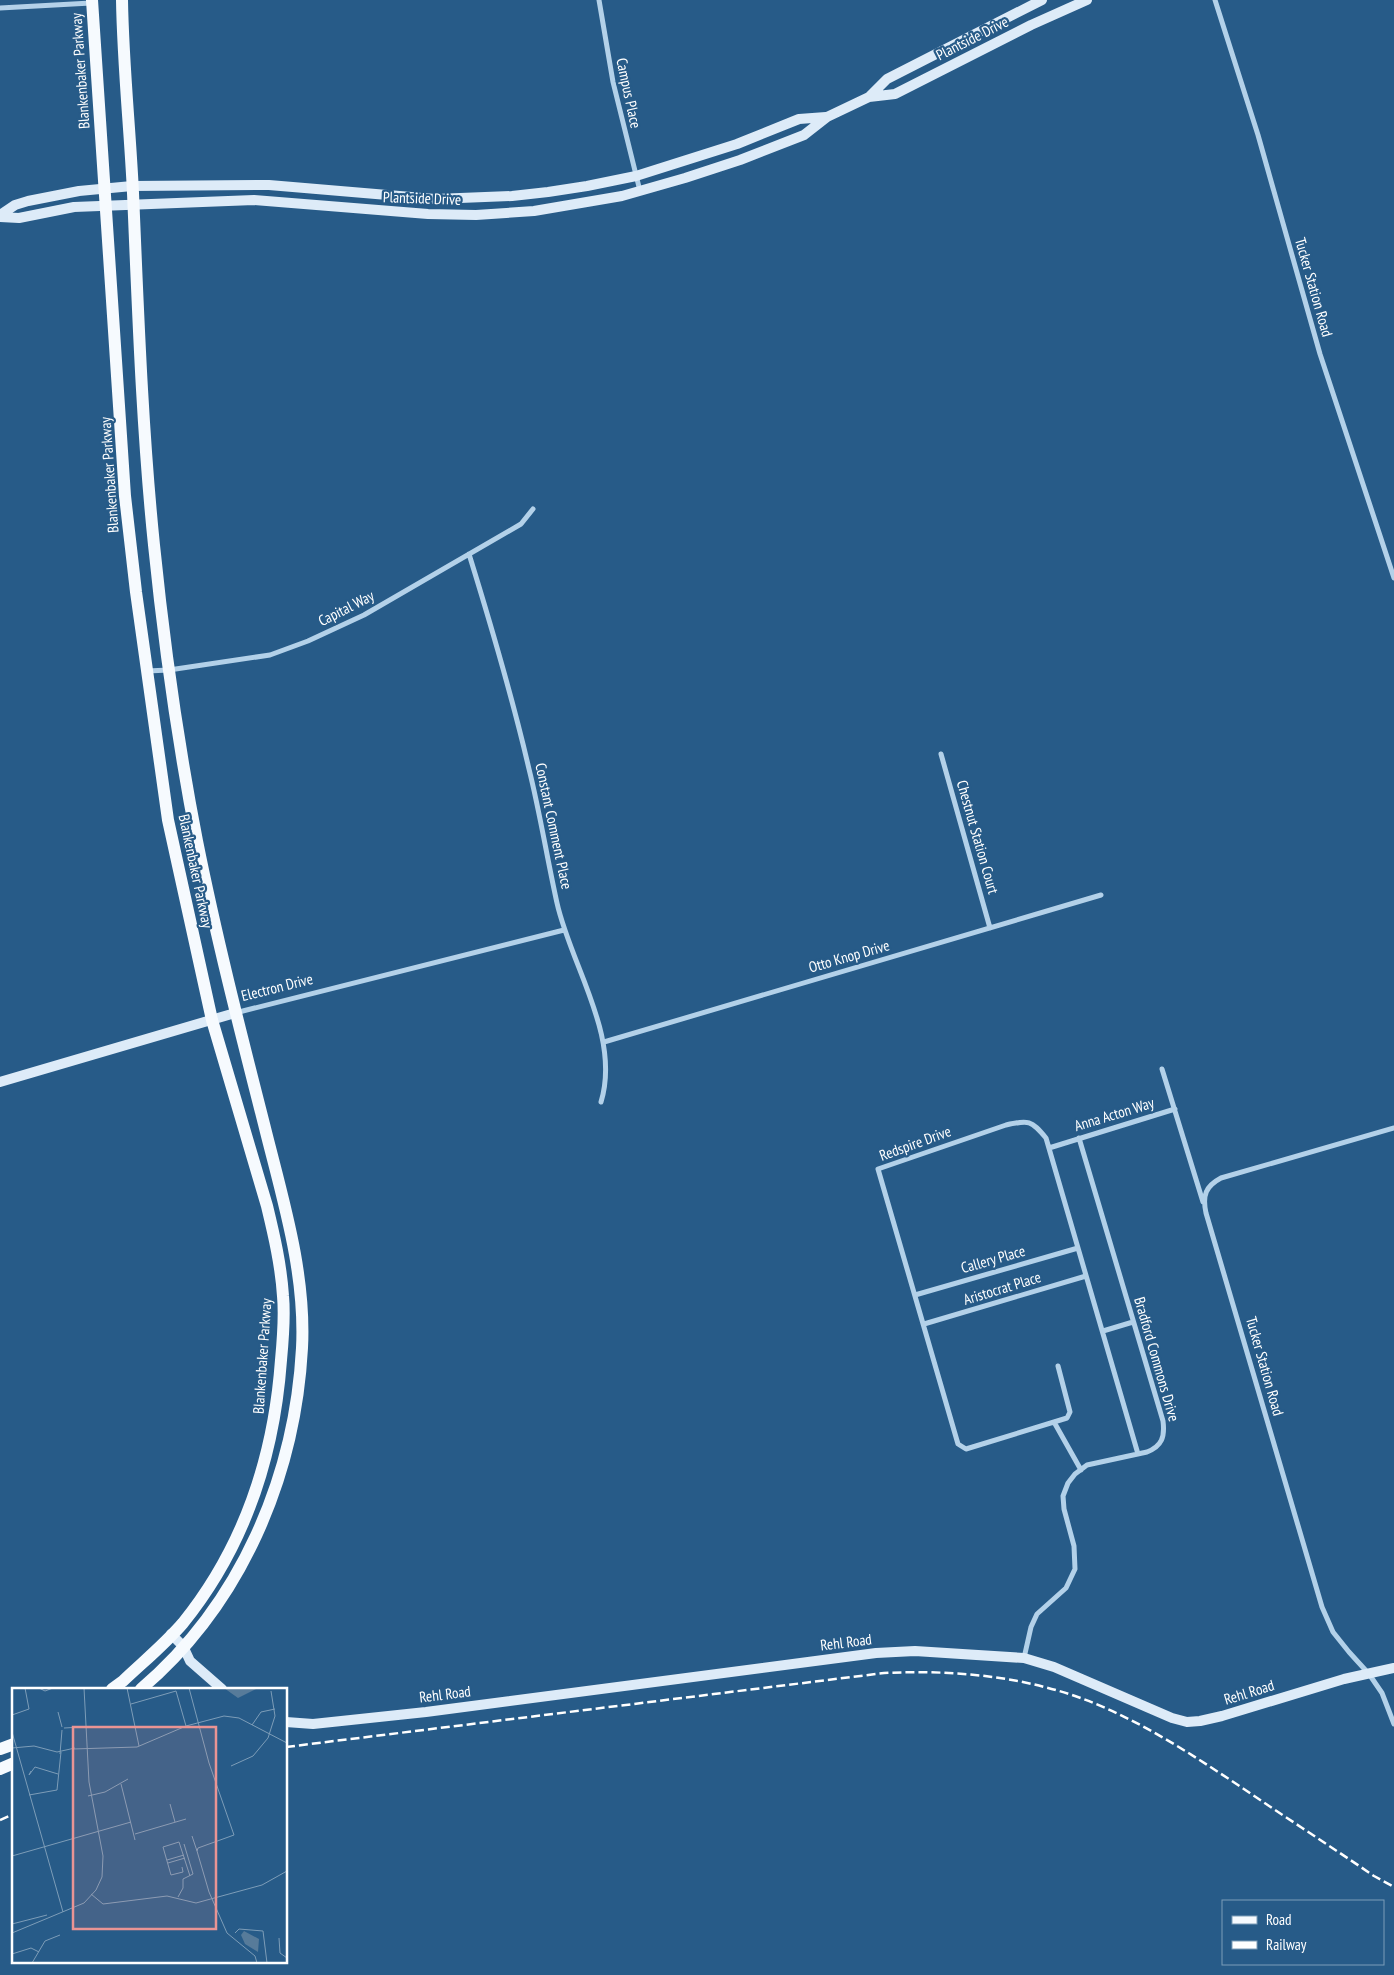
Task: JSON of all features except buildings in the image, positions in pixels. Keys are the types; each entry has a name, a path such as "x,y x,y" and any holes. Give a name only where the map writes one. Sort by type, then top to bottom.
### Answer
{"main road":[{"name":"Blankenbaker Parkway","path":"122,0 137,303 150,504 169,670 197,838 236,1013 296,1257 302,1344 296,1407 283,1464 273,1497 254,1542 238,1573 184,1646 142,1688"},
{"name":"Blankenbaker Parkway","path":"92,1 125,496 136,592 168,820 212,1020 274,1237 283,1296 283,1331 275,1421 254,1496 239,1532 221,1567 182,1624 113,1688"},
{"path":"0,1749 12,1745"},
{"path":"0,1769 12,1764"}],"street":[{"name":"Campus Place","path":"599,0 613,82 640,191"},
{"name":"Plantside Drive","path":"0,216 19,218 74,207 254,200 353,209 476,215 525,212 577,205 640,191 685,178 804,135 827,117 868,97 887,79 1042,0"},
{"name":"Plantside Drive","path":"868,97 895,94 981,50 1087,0"},
{"name":"Tucker Station Road","path":"1215,0 1258,134 1320,354 1394,578"},
{"path":"0,8 92,1"},
{"path":"973,35 981,50"},
{"name":"Plantside Drive","path":"0,216 15,205 28,201 105,188 132,186 269,185 435,199 558,190 636,176 737,144 799,119 827,117"},
{"path":"353,209 354,192"},
{"name":"Capital Way","path":"147,672 275,653 308,641 364,615 470,554 521,524 533,509"},
{"name":"Constant Comment Place","path":"470,554 530,771 564,930 576,957 604,1042 606,1073 601,1102"},
{"name":"Chestnut Station Court","path":"941,754 990,928"},
{"name":"Otto Knop Drive","path":"604,1042 1101,895"},
{"name":"Electron Drive","path":"0,1082 236,1013 564,930"},
{"path":"1162,1069 1175,1108"},
{"name":"Anna Acton Way","path":"1049,1148 1175,1108 1205,1207"},
{"name":"Redspire Drive","path":"1058,1366 1070,1412 1067,1418 966,1449 958,1444 878,1169 1006,1125 1023,1121 1034,1124 1046,1138 1138,1454"},
{"path":"1205,1207 1208,1188 1222,1178 1394,1128"},
{"name":"Bradford Commons Drive","path":"1079,1138 1163,1421 1164,1432 1162,1442 1154,1449 1087,1465 1081,1470"},
{"name":"Tucker Station Road","path":"1205,1207 1322,1608 1333,1632 1348,1652 1369,1674 1382,1693 1394,1724"},
{"name":"Callery Place","path":"914,1295 1078,1248"},
{"name":"Aristocrat Place","path":"924,1324 1086,1276"},
{"path":"1102,1331 1133,1322"},
{"path":"1024,1658 1031,1627 1037,1614 1066,1588 1072,1579 1075,1569 1074,1546 1064,1509 1063,1496 1068,1483 1081,1470 1054,1422"},
{"path":"171,1634 184,1646 190,1661 221,1688"},
{"name":"Rehl Road","path":"288,1722 313,1724 426,1712 893,1652 914,1651 1024,1658 1054,1667 1172,1718 1187,1722 1222,1716 1344,1678 1394,1668"}],"railway":[{"path":"288,1747 884,1673 932,1672 980,1675 1052,1689 1119,1714 1161,1736 1201,1761 1374,1876 1394,1887"},
{"path":"0,1820 12,1815"}]}
